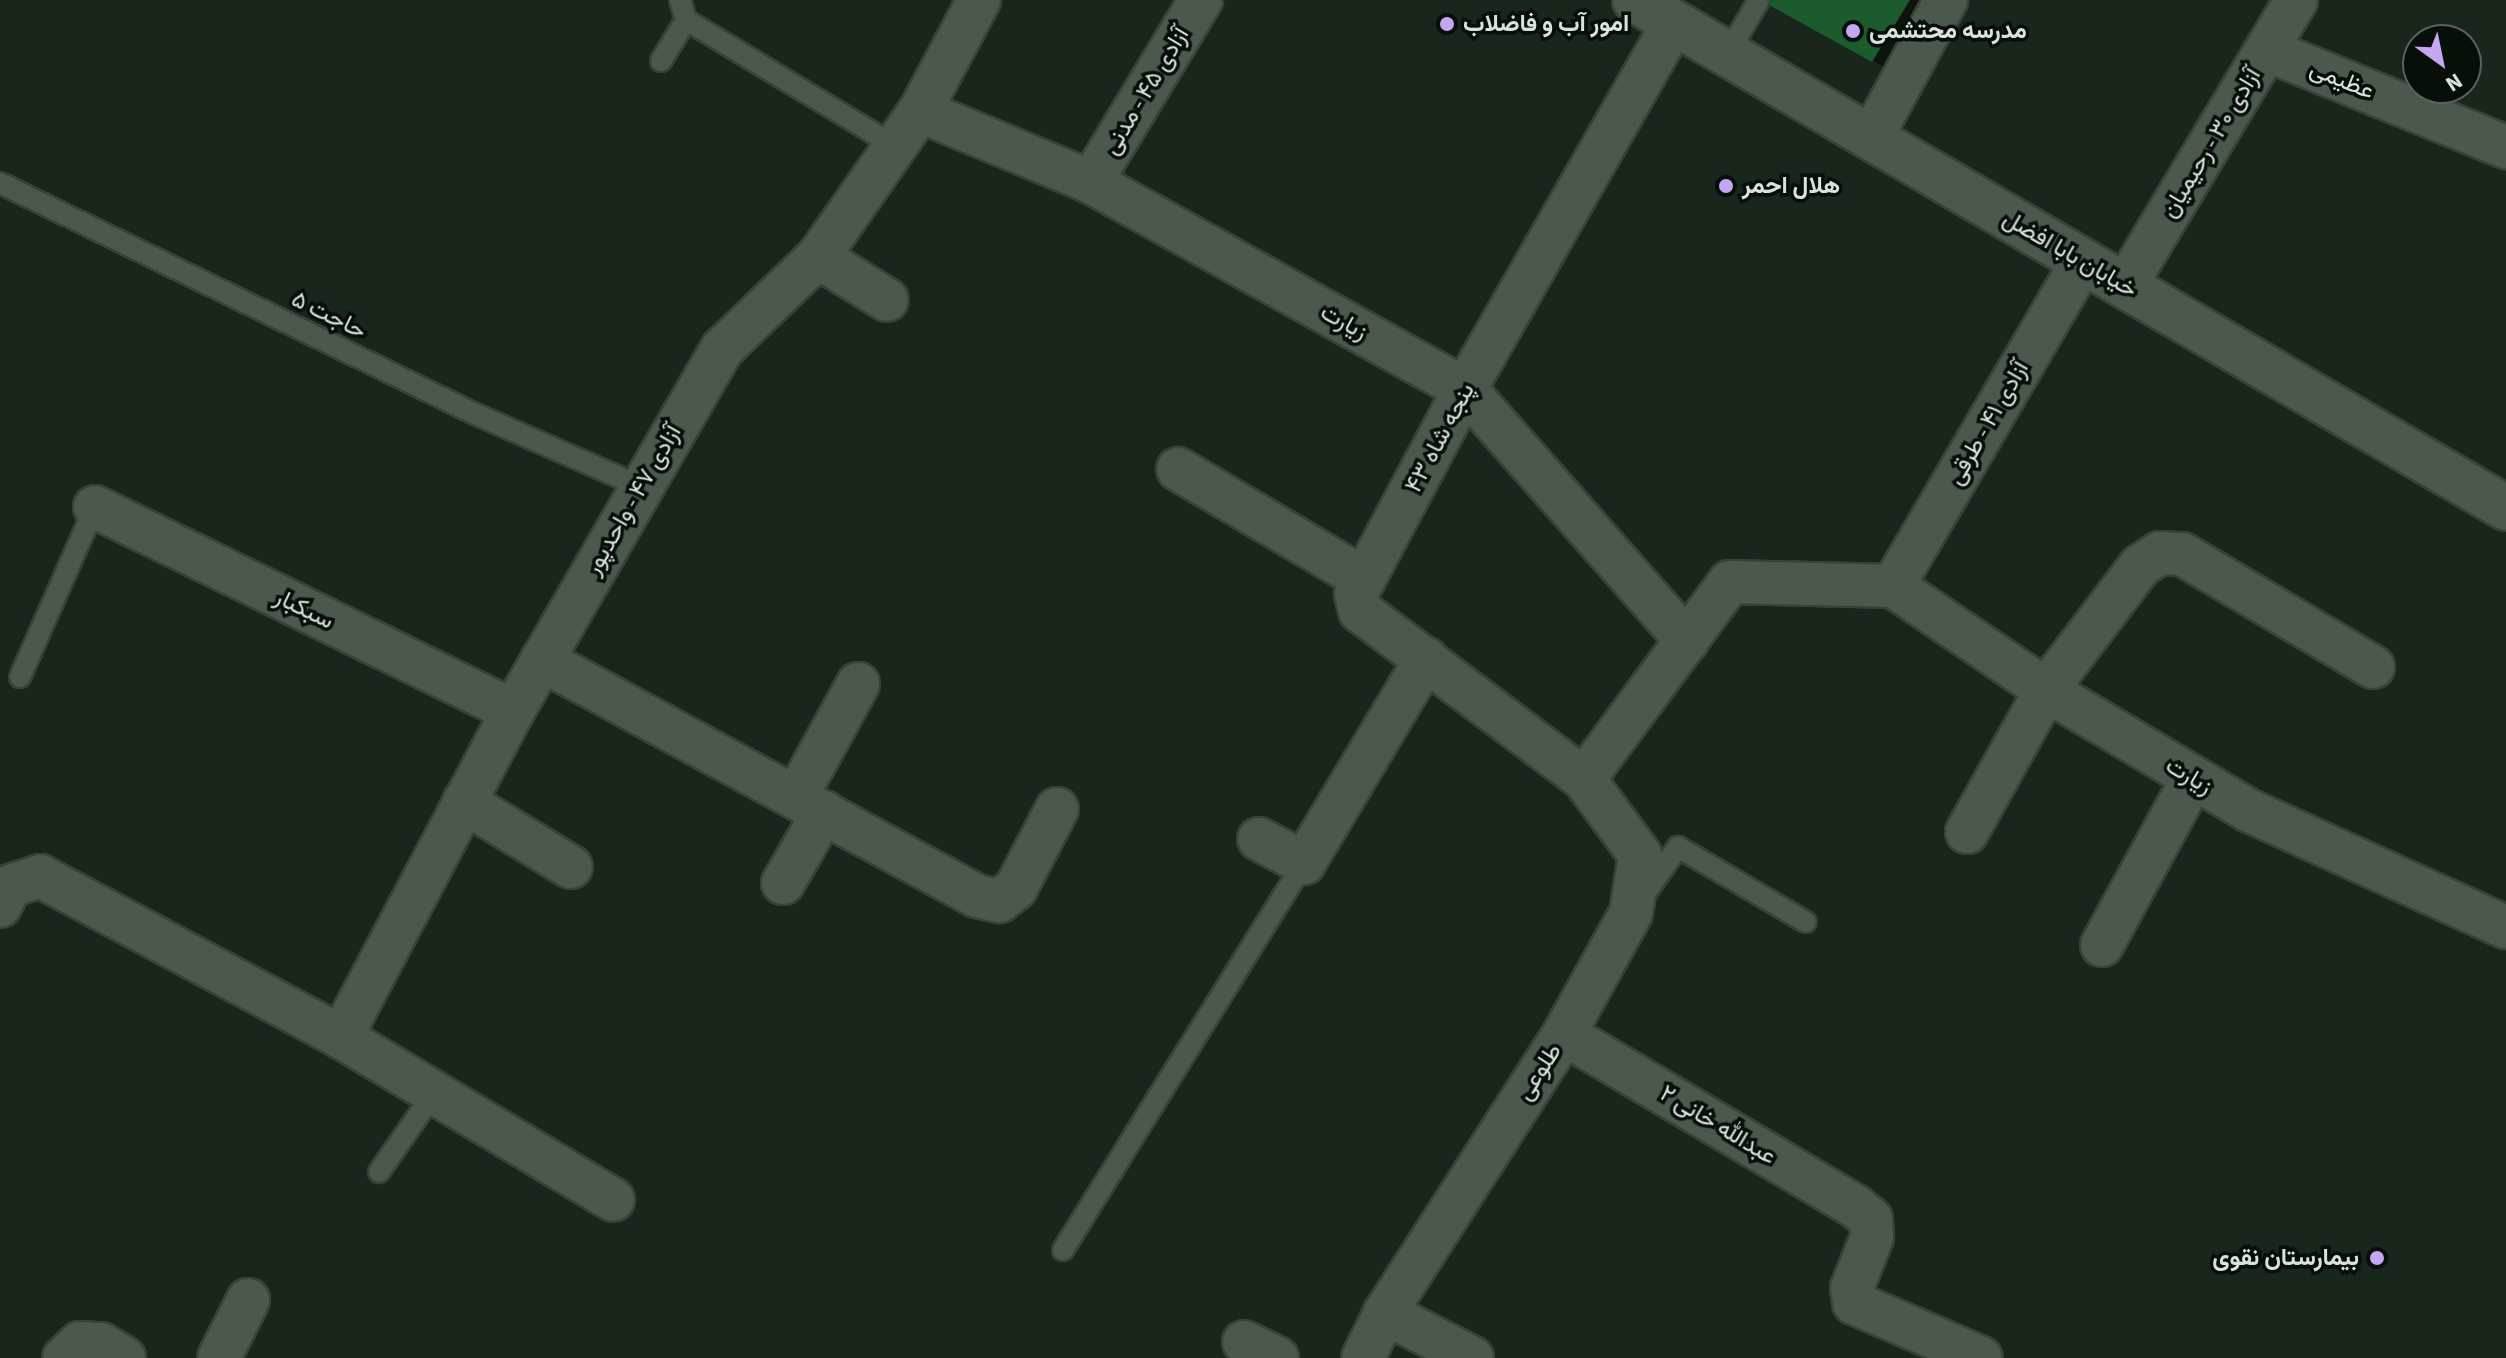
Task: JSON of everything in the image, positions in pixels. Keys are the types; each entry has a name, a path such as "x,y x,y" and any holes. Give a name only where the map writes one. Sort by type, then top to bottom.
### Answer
{"main road":[{"name":"خیابان بابا افضل","path":"1635,0 2506,508"}],"street":[{"name":"آزادی ۴۷ - واحدپور","path":"341,1037 513,711 639,486 722,349 818,257 920,111 979,0"},
{"name":"آزادی ۴۵ - مدنی","path":"1091,182 1201,0"},
{"path":"1871,138 1946,0"},
{"name":"آزادی ۳۰ - رحیمیان","path":"2125,286 2296,0"},
{"name":"پنجه شاه ۴۳","path":"1584,779 1354,604 1364,579 1465,389 1674,23"},
{"name":"عظیمی","path":"2267,50 2506,147"},
{"name":"زیارت","path":"920,111 1091,182 1465,389 1687,641"},
{"path":"818,257 887,300"},
{"name":"آزادی ۴۱ - طرقی","path":"1893,586 2083,261"},
{"path":"1178,469 1364,579"},
{"name":"سبکبار","path":"95,507 513,711"},
{"path":"1967,832 2046,690 2140,566 2160,553 2182,554 2373,667"},
{"path":"1584,779 1730,582 1893,586"},
{"name":"زیارت","path":"1893,586 2046,690 2250,811 2506,927"},
{"path":"1259,839 1304,863 1426,659"},
{"path":"542,660 977,896 999,901 1016,888 1057,809"},
{"path":"783,883 858,684"},
{"path":"2102,945 2193,778"},
{"name":"طلوعی","path":"1363,1358 1385,1313 1564,1034 1631,913 1640,855 1584,779"},
{"path":"464,802 571,867"},
{"path":"0,906 10,886 40,876 341,1037 613,1200"},
{"name":"عبدالله خانی ۲","path":"1564,1034 1871,1219 1872,1237 1852,1288 1854,1303 1981,1358"},
{"path":"219,1358 248,1300"},
{"path":"1385,1313 1472,1358"},
{"path":"64,1358 80,1343 101,1344 124,1358"}],"lane":[{"path":"680,0 686,20 895,146"},
{"path":"1728,53 1759,0"},
{"path":"661,61 686,20"},
{"name":"حاجت ۵","path":"0,183 473,413 639,486"},
{"path":"20,677 95,507"},
{"path":"1631,913 1678,847 1806,922"},
{"path":"1063,1250 1304,863"},
{"path":"379,1172 434,1093"}],"building":[{"name":"مدرسه محتشمی","path":"1760,0 1910,0 1872,62"}],"place":[{"name":"امور آب و فاضلاب","path":"1447,24"},
{"name":"مدرسه محتشمی","path":"1853,31"},
{"name":"هلال احمر","path":"1726,186"},
{"name":"بیمارستان نقوی","path":"2377,1258"}]}
